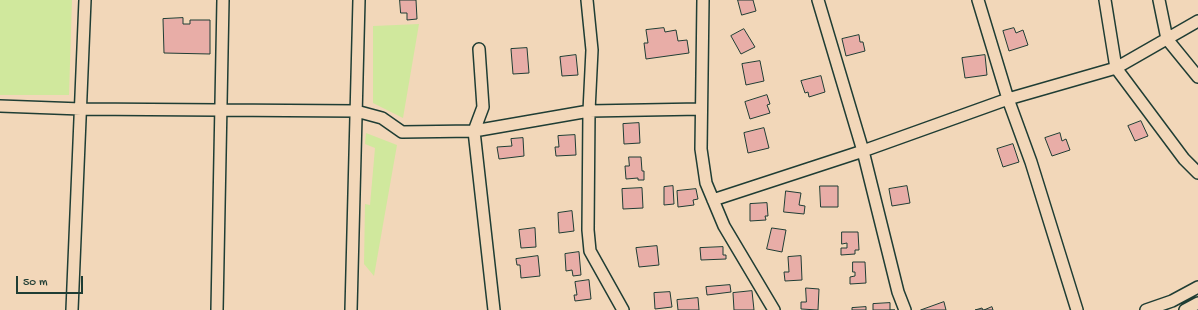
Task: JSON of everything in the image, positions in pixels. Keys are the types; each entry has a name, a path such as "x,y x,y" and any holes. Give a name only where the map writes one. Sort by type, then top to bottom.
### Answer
{"street":[{"path":"72,310 85,0"},
{"path":"217,310 223,0"},
{"path":"351,310 358,0"},
{"path":"587,0 592,50 587,206 590,251 623,310"},
{"path":"703,0 700,149 706,183 724,226 774,310"},
{"path":"818,0 863,151 898,292 905,310"},
{"path":"978,0 1008,99 1031,162 1077,310"},
{"path":"1105,0 1116,68 1184,159 1198,173"},
{"path":"1159,0 1167,39 1198,77"},
{"path":"713,200 863,151 1008,99 1116,68 1198,21"},
{"path":"479,49 482,107 474,131 494,310"},
{"path":"0,106 81,109 356,111 382,118 402,132 474,131 589,111 701,109"},
{"path":"1146,310 1172,301 1198,287"},
{"path":"1185,310 1198,302"}],"green space":[{"path":"0,0 72,0 69,95 0,95"},
{"path":"419,24 403,118 373,103 373,26"},
{"path":"366,133 397,145 374,276 364,264 365,204 370,205 375,148 365,144"}],"building":[{"path":"400,0 416,0 417,19 407,20 407,13 401,13"},
{"path":"738,0 753,0 756,11 742,15"},
{"path":"183,18 183,24 190,24 190,20 210,20 210,54 164,53 163,19"},
{"path":"664,28 665,32 676,30 678,41 687,40 689,53 646,59 644,43 648,43 646,30"},
{"path":"1014,28 1016,33 1023,30 1028,45 1009,51 1003,31"},
{"path":"744,29 755,47 741,54 731,36"},
{"path":"859,35 860,42 863,42 865,51 846,56 842,39"},
{"path":"527,48 529,73 513,74 511,49"},
{"path":"576,55 578,75 562,76 560,57"},
{"path":"985,55 987,75 965,78 962,58"},
{"path":"760,61 764,81 746,85 742,64"},
{"path":"821,76 825,92 809,97 808,92 805,93 801,81"},
{"path":"767,95 770,104 767,105 770,113 750,119 745,102"},
{"path":"1141,121 1148,136 1135,141 1128,126"},
{"path":"639,123 640,143 624,144 623,124"},
{"path":"764,128 769,148 748,153 744,133"},
{"path":"1060,133 1062,141 1066,139 1070,150 1052,156 1045,138"},
{"path":"575,135 576,155 556,156 555,147 559,147 558,136"},
{"path":"523,138 524,156 499,159 497,147 512,146 511,139"},
{"path":"1013,144 1019,162 1003,167 997,149"},
{"path":"629,157 641,157 644,180 638,180 638,178 626,179 625,166 629,166"},
{"path":"673,186 674,204 664,205 664,187"},
{"path":"820,186 838,186 838,207 821,207"},
{"path":"907,186 910,203 892,206 889,189"},
{"path":"642,188 643,208 623,209 622,189"},
{"path":"696,189 698,199 693,200 694,205 678,207 677,191"},
{"path":"786,191 801,193 799,205 805,206 804,214 784,212"},
{"path":"767,203 768,216 765,216 766,220 750,221 750,204"},
{"path":"572,211 574,231 559,233 558,213"},
{"path":"535,228 536,247 521,248 519,230"},
{"path":"772,228 786,230 782,252 767,249"},
{"path":"842,232 858,232 859,250 855,250 855,254 841,255 841,248 847,248 847,243 842,244"},
{"path":"657,246 659,265 639,267 636,248"},
{"path":"723,247 723,255 726,255 726,259 701,260 700,248"},
{"path":"579,252 581,275 573,276 572,270 566,271 565,254"},
{"path":"538,256 540,276 521,278 520,265 517,265 516,259"},
{"path":"801,256 802,280 785,281 784,272 789,272 788,257"},
{"path":"853,262 865,262 866,283 850,284 850,277 855,276 855,272 853,272"},
{"path":"589,280 591,299 575,301 574,295 577,295 575,282"},
{"path":"730,285 731,292 707,295 706,287"},
{"path":"806,288 819,289 818,310 801,309 801,302 806,302"},
{"path":"752,291 754,310 734,310 733,293"},
{"path":"670,292 672,307 655,309 654,293"},
{"path":"698,298 699,310 678,310 677,300"},
{"path":"944,302 946,310 921,310"},
{"path":"890,303 890,310 873,310 873,304"},
{"path":"866,307 866,310 852,310 852,308"},
{"path":"992,307 993,310 983,310"}]}
